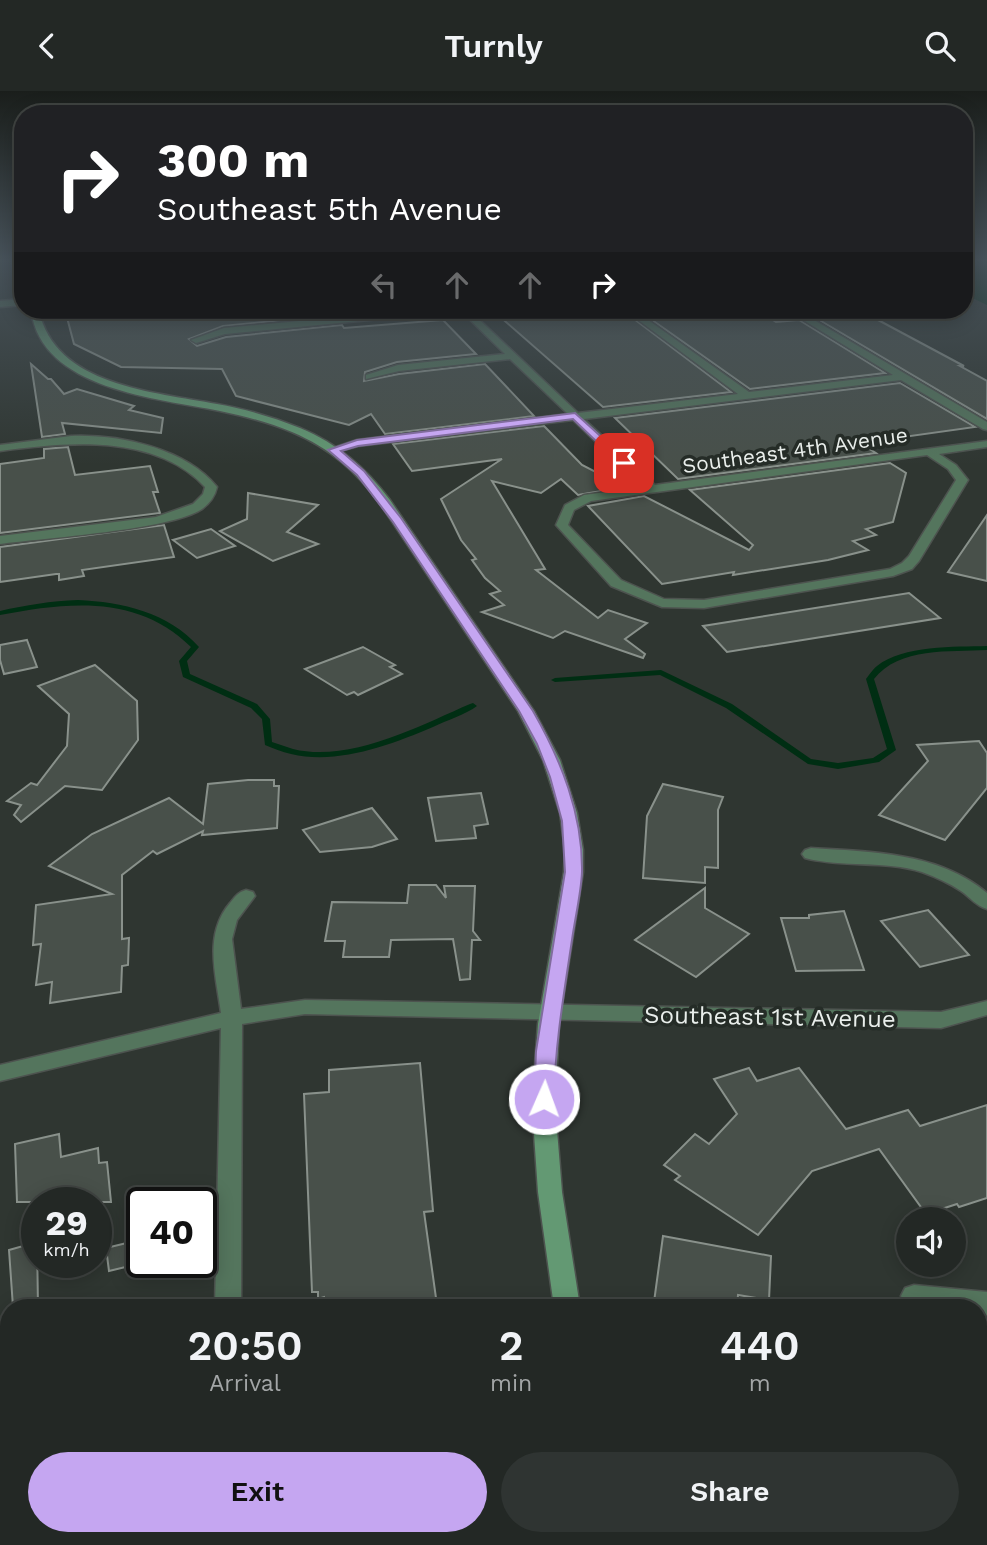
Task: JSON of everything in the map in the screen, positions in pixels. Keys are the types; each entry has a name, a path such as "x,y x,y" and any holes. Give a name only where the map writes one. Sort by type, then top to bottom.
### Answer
{"street":[{"path":"40,329 50,347 61,358 82,371 125,387 263,418 300,432 333,450 361,473 397,520 526,711 551,759 564,797 574,849 569,906 545,1051 545,1121 556,1247 566,1299"},
{"path":"195,340 224,331 246,329"},
{"path":"484,329 652,489"},
{"path":"655,329 746,395"},
{"path":"821,329 987,427"},
{"path":"369,377 398,368 512,356"},
{"path":"333,450 357,443 901,377"},
{"path":"0,447 84,439 125,445 185,466 205,477 211,487 209,495 197,507 158,520 0,540"},
{"name":"Southeast 4th Avenue","path":"929,452 952,467 962,480 914,558 906,566 874,576 704,604 662,603 636,594 616,583 562,524 569,508 588,498 987,444"},
{"path":"811,854 907,860 947,873 987,903"},
{"path":"228,1299 232,1018 222,939 228,918 246,896"},
{"name":"Southeast 1st Avenue","path":"0,1073 232,1018 305,1007 941,1020 987,1008"},
{"path":"914,1296 941,1299"}],"building":[{"path":"70,329 216,329 189,339 197,346 226,337 305,329 452,329 476,354 397,362 365,372 364,381 485,364 534,416 385,434 371,414 349,425 236,396 222,369 121,367 74,344"},
{"path":"514,329 647,329 731,392 603,407"},
{"path":"665,329 813,329 885,373 750,389"},
{"path":"834,329 895,329 964,366 960,366 987,381 987,419"},
{"path":"31,364 51,379 64,394 77,389 134,406 129,410 163,418 161,433 62,423 65,434 42,437"},
{"path":"900,383 975,427 860,443 876,453 678,479 615,418"},
{"path":"544,426 582,465 625,487 578,495 561,479 541,493 492,481 545,569 536,570 598,618 608,610 647,623 625,639 645,654 643,658 565,631 553,638 482,612 504,605 490,594 500,591 485,578 472,560 476,559 461,540 441,499 502,459 412,471 393,444"},
{"path":"68,447 75,475 150,466 158,492 153,492 160,513 0,533 0,464 44,458 44,449"},
{"path":"890,463 906,473 893,522 866,529 876,535 853,541 868,550 828,560 733,575 734,572 662,584 588,506 644,496 749,550 753,545 690,490"},
{"path":"248,493 318,505 287,532 318,544 273,561 220,531 247,519"},
{"path":"987,515 987,581 948,572"},
{"path":"164,525 174,557 82,570 84,576 59,580 59,574 56,574 0,582 0,547"},
{"path":"211,529 235,546 197,558 173,540"},
{"path":"909,593 940,618 727,652 703,626"},
{"path":"27,640 37,667 4,674 0,645"},
{"path":"363,647 395,665 390,667 402,674 358,695 354,692 347,695 305,669"},
{"path":"95,665 137,701 138,740 102,790 65,786 21,822 14,815 21,805 7,801 31,783 37,785 67,746 69,714 38,686"},
{"path":"979,741 987,753 987,788 945,840 879,815 928,761 917,745"},
{"path":"274,780 274,786 279,786 277,828 202,835 203,831 157,854 153,851 122,875 122,939 129,938 128,965 122,966 121,992 50,1003 52,982 36,985 41,944 33,945 36,905 112,894 49,866 92,834 169,798 203,824 208,784"},
{"path":"663,784 723,797 718,810 718,868 705,867 705,883 643,878 647,816"},
{"path":"481,793 488,824 474,826 476,838 436,841 428,798"},
{"path":"372,808 397,839 372,847 320,852 303,830"},
{"path":"409,885 436,885 446,898 444,886 475,886 473,931 480,940 472,940 470,979 460,980 453,939 391,940 389,957 343,957 345,941 325,941 332,902 407,903"},
{"path":"705,888 705,908 749,934 696,977 635,940"},
{"path":"928,910 969,955 920,967 881,921"},
{"path":"844,911 864,970 796,971 781,918 809,918 809,915"},
{"path":"420,1063 433,1211 424,1212 436,1298 318,1299 318,1292 312,1292 304,1094 329,1092 329,1070"},
{"path":"749,1068 757,1081 799,1068 846,1129 908,1110 920,1126 987,1105 987,1198 959,1207 957,1204 948,1207 921,1207 879,1149 812,1171 758,1235 675,1180 680,1176 664,1165 695,1134 709,1144 737,1114 714,1079"},
{"path":"59,1134 61,1157 98,1148 99,1163 107,1162 110,1187 21,1187 21,1202 17,1202 15,1144"},
{"path":"663,1236 771,1256 769,1299 738,1295 738,1299 654,1299"},
{"path":"126,1243 126,1267 112,1270 112,1247"},
{"path":"21,1247 21,1278 38,1278 38,1299 12,1299 9,1250"}],"waterway":[{"path":"0,613 45,604 96,603 134,610 168,624 195,647 183,661 186,675 254,706 266,719 268,743 293,752 319,754 372,746 473,706"},
{"path":"555,680 661,672 729,706 808,761 838,766 876,760 892,750 870,679 878,669 891,661 923,652 987,648"}],"route":[{"path":"544,1099 545,1051 573,872 574,849 570,821 558,777 545,744 526,711 397,520 361,473 333,450 357,443 575,416 624,463"}]}
